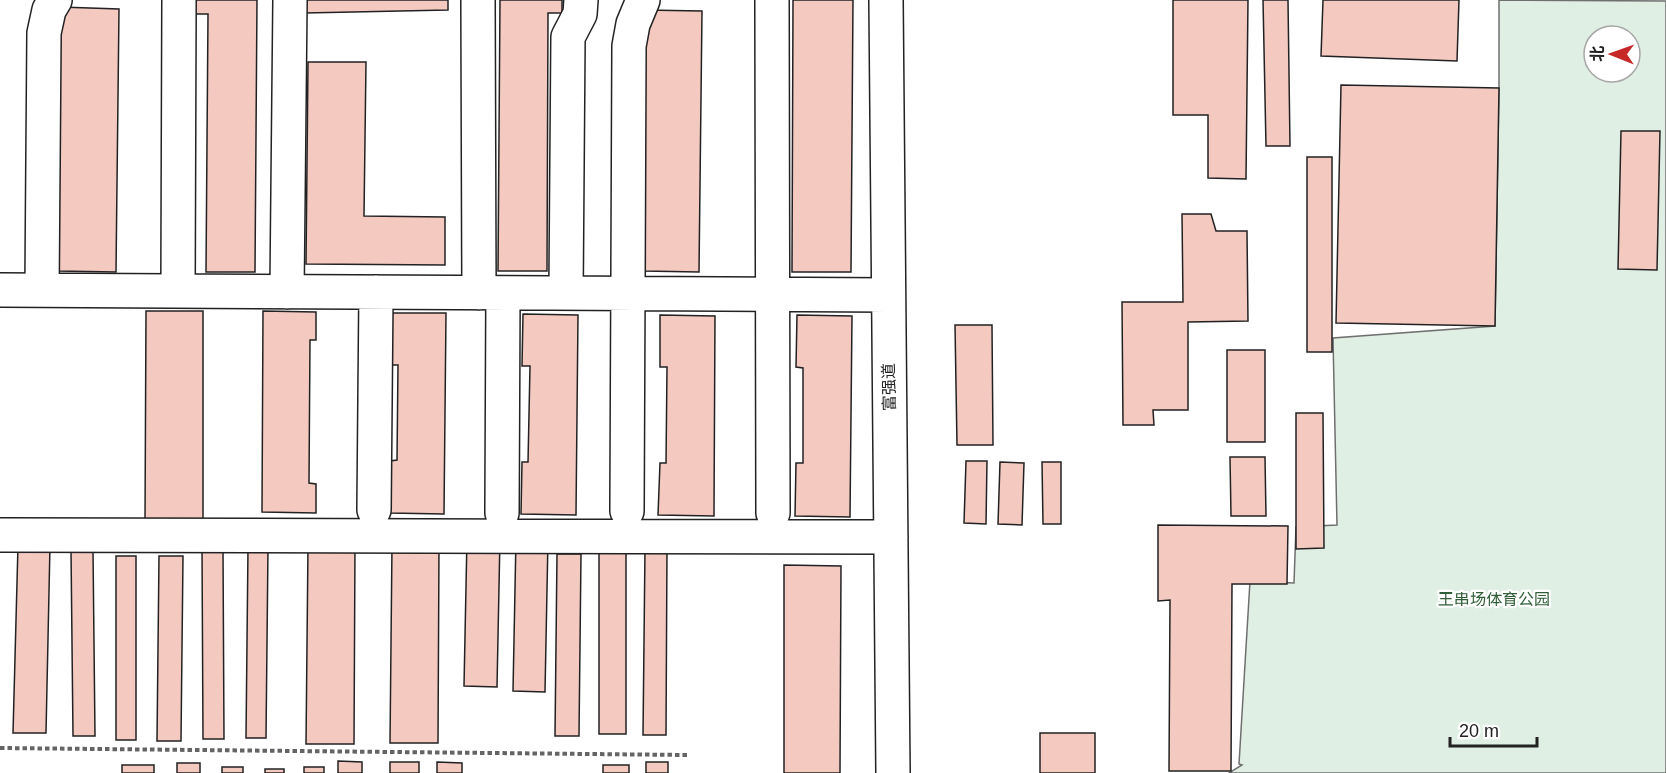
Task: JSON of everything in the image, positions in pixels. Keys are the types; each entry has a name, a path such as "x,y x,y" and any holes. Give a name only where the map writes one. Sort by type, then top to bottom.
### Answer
{"street":[{"path":"42,290 44,33 49,10 55,0"},
{"path":"178,291 179,0"},
{"path":"287,292 290,0"},
{"path":"478,0 502,513"},
{"path":"566,293 568,37 580,14 581,0"},
{"path":"627,511 629,46 633,24 643,0"},
{"path":"772,0 773,513"},
{"name":"富强道","path":"886,0 893,773"},
{"path":"0,290 888,295"},
{"path":"374,510 376,292"},
{"path":"0,535 891,537"}],"path":[{"path":"0,748 687,755"}],"green space":[{"name":"王串场体育公园","path":"1499,0 1666,1 1666,773 1229,773 1242,765 1239,764 1250,581 1294,583 1296,527 1337,525 1333,338 1495,326"}],"building":[{"path":"195,0 257,0 255,272 206,272 208,14 195,14"},
{"path":"305,0 448,0 448,10 305,13"},
{"path":"500,0 562,0 562,13 548,13 547,271 498,271"},
{"path":"793,0 853,0 851,272 792,272"},
{"path":"1173,0 1248,0 1246,179 1208,178 1208,115 1173,115"},
{"path":"1263,0 1288,0 1290,146 1266,146"},
{"path":"1323,0 1459,0 1457,61 1321,56"},
{"path":"60,7 119,9 116,272 57,271"},
{"path":"644,10 702,11 699,272 643,271"},
{"path":"308,62 366,62 364,216 445,217 445,265 306,264"},
{"path":"1341,85 1499,88 1495,326 1336,323"},
{"path":"1621,131 1660,131 1657,270 1618,269"},
{"path":"1307,157 1332,157 1332,352 1307,352"},
{"path":"1182,214 1211,214 1216,231 1247,231 1248,321 1188,322 1188,410 1153,410 1154,425 1123,425 1122,302 1183,302"},
{"path":"146,311 203,311 203,520 145,520"},
{"path":"263,311 316,312 316,340 310,340 309,483 316,484 316,513 262,512"},
{"path":"391,313 446,313 444,514 389,513 390,461 397,460 398,365 391,365"},
{"path":"523,314 578,315 576,515 521,514 522,462 528,462 530,366 522,366"},
{"path":"660,315 715,316 714,516 658,515 660,463 666,463 667,367 660,367"},
{"path":"797,315 852,316 850,517 795,516 796,463 803,463 803,368 796,367"},
{"path":"955,325 992,325 993,445 957,445"},
{"path":"1227,350 1265,350 1265,442 1227,442"},
{"path":"1296,413 1323,413 1324,548 1296,549"},
{"path":"1230,457 1265,457 1266,516 1231,516"},
{"path":"966,461 987,461 986,524 964,523"},
{"path":"1000,462 1024,463 1022,525 998,524"},
{"path":"1042,462 1061,462 1061,524 1043,524"},
{"path":"1158,525 1288,526 1287,584 1232,584 1231,771 1169,771 1170,600 1158,601"},
{"path":"467,537 500,537 497,687 464,686"},
{"path":"516,538 548,539 545,692 513,691"},
{"path":"392,544 439,546 438,743 390,743"},
{"path":"18,545 50,545 46,733 13,733"},
{"path":"308,545 355,546 354,744 306,744"},
{"path":"248,547 268,547 266,738 246,738"},
{"path":"599,547 626,547 626,734 599,734"},
{"path":"202,548 223,548 224,739 203,739"},
{"path":"645,548 667,548 666,735 643,735"},
{"path":"71,550 93,550 95,736 73,736"},
{"path":"557,554 581,554 579,736 555,736"},
{"path":"116,556 136,556 136,740 116,740"},
{"path":"159,556 183,556 181,741 157,741"},
{"path":"784,565 841,566 840,773 784,773"},
{"path":"1040,733 1095,733 1095,773 1040,773"},
{"path":"338,761 362,762 362,773 338,773"},
{"path":"390,762 419,762 419,773 390,773"},
{"path":"437,762 462,763 462,773 437,773"},
{"path":"646,762 668,762 668,773 646,773"},
{"path":"177,763 200,763 200,773 177,773"},
{"path":"122,765 154,765 154,773 122,773"},
{"path":"603,765 629,765 629,773 603,773"},
{"path":"222,767 243,767 243,773 222,773"},
{"path":"304,767 324,767 324,773 304,773"},
{"path":"265,769 284,769 284,773 265,773"}]}
